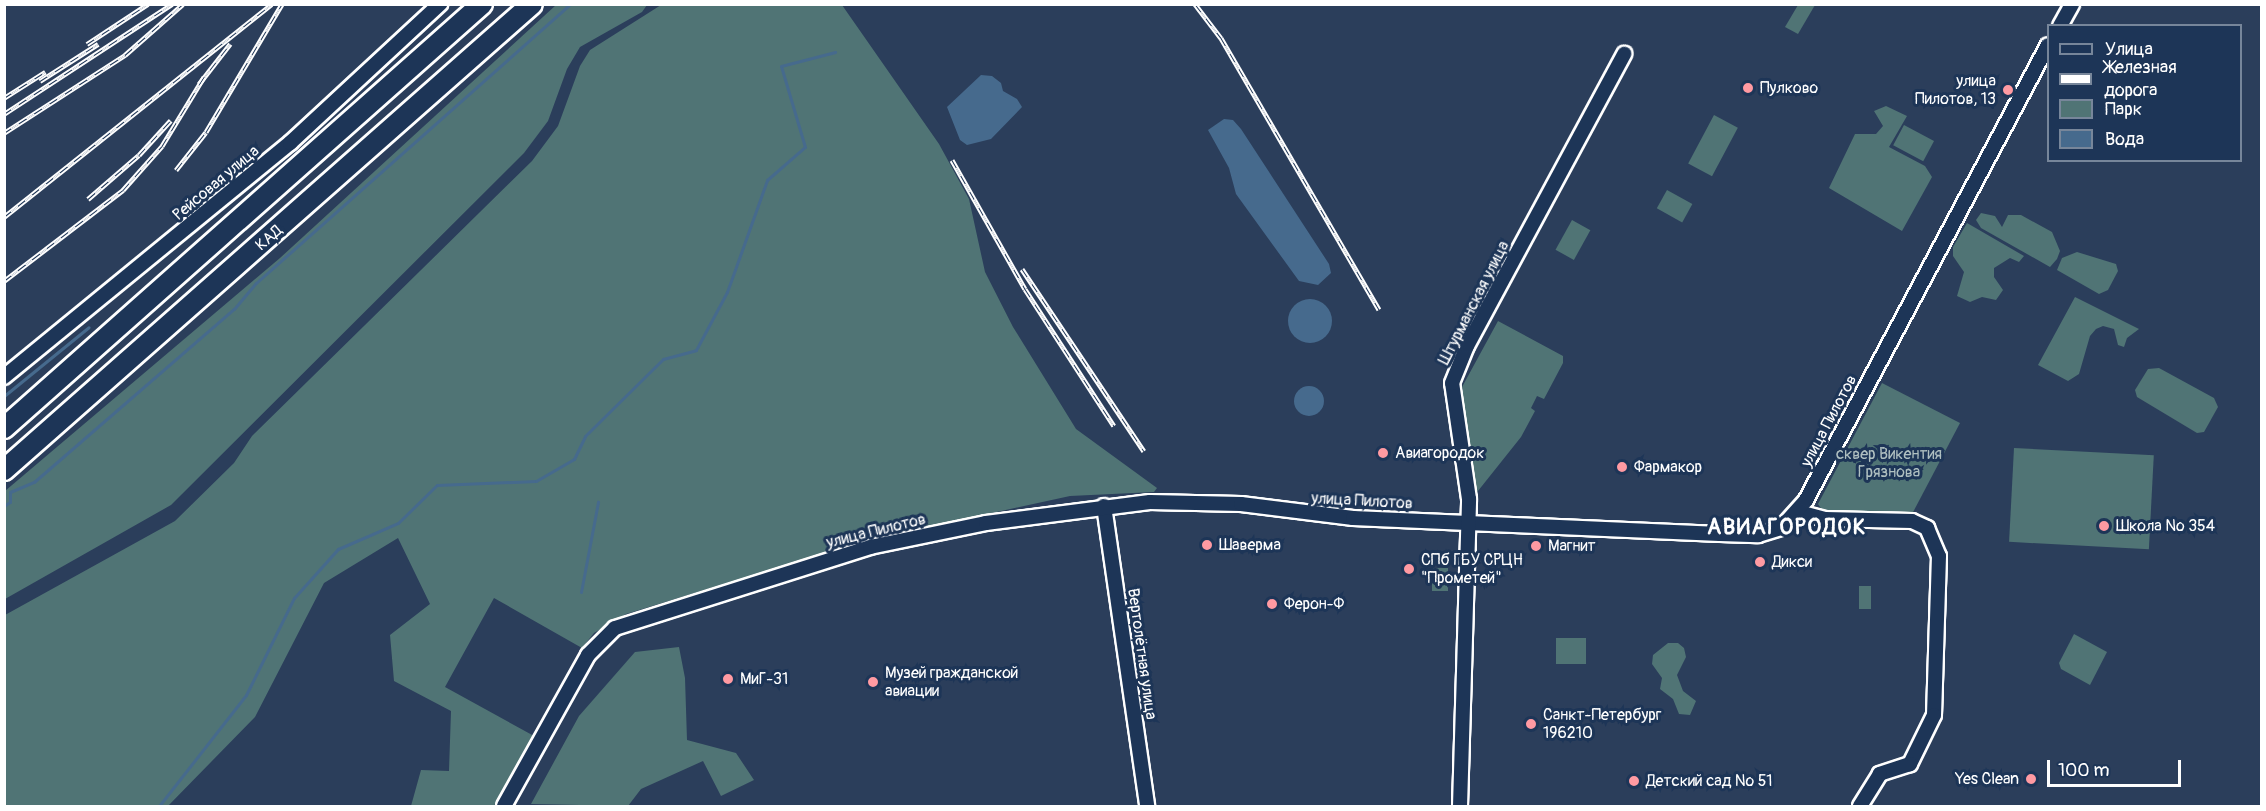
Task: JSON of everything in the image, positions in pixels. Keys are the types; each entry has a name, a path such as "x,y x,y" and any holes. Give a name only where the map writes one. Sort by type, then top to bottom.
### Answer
{"highway":[{"name":"КАД","path":"4,428 482,4"},
{"name":"КАД","path":"4,470 532,4"}],"street":[{"name":"Рейсовая улица","path":"4,377 290,142 440,4"},
{"path":"2061,24 2072,4"},
{"name":"улица Пилотов","path":"504,807 588,656 615,628 870,547 986,523 1104,506 1204,502 1319,516 1469,523 1758,534 1782,528 1798,512 2047,49"},
{"name":"Штурманская улица","path":"1460,807 1469,523 1468,477 1452,395 1454,373 1624,54"},
{"name":"Вертолётная улица","path":"1104,506 1147,807"},
{"path":"1798,512 1825,519 1912,521 1927,528 1939,556 1934,715 1910,764 1880,774 1860,807"}],"green space":[{"path":"556,5 647,5 642,12 580,47 567,69 548,121 524,153 171,505 5,599 5,491 280,258"},
{"path":"661,5 842,5 939,144 969,199 985,272 1013,327 1076,429 1157,488 1154,492 1070,496 868,540 626,614 594,633 582,648 494,598 445,687 534,736 494,806 411,806 421,770 449,771 451,711 394,681 390,635 430,604 398,538 324,583 255,717 168,806 5,806 5,615 175,521 234,463 252,436 532,161 558,126 580,66 590,50"},
{"path":"1798,5 1815,5 1798,34 1785,27"},
{"path":"1886,106 1907,116 1889,147 1925,166 1932,177 1902,231 1829,188 1855,134 1876,134 1883,126 1874,111"},
{"path":"1714,115 1738,128 1712,176 1688,164"},
{"path":"1904,125 1934,141 1923,161 1893,145"},
{"path":"1667,190 1692,204 1682,222 1657,208"},
{"path":"1981,213 1995,216 2002,227 2008,215 2021,215 2052,232 2060,251 2057,259 2050,267 1981,228 1976,220"},
{"path":"1572,220 1590,230 1574,260 1556,250"},
{"path":"1967,223 2024,256 2019,262 2010,258 1994,268 1994,277 2003,290 1996,300 1982,297 1970,302 1957,296 1964,272 1953,256 1953,247"},
{"path":"2077,252 2116,264 2118,271 2108,290 2099,294 2057,270 2062,258"},
{"path":"2075,297 2139,329 2127,338 2124,347 2118,345 2114,329 2103,326 2096,329 2090,336 2079,374 2068,381 2038,365"},
{"path":"1498,321 1563,356 1563,363 1544,399 1537,396 1531,408 1535,411 1521,437 1474,496 1462,387"},
{"path":"2159,368 2214,398 2218,407 2204,432 2197,433 2137,397 2135,390 2148,369"},
{"name":"сквер Викентия Грязнова","path":"1882,383 1960,423 1911,516 1825,514 1818,504"},
{"path":"2014,448 2154,455 2149,549 2009,542"},
{"path":"1432,568 1448,568 1448,591 1432,591"},
{"path":"1859,586 1871,586 1871,609 1859,609"},
{"path":"2074,634 2107,652 2090,685 2061,669 2059,663"},
{"path":"1556,638 1586,638 1586,664 1556,664"},
{"path":"1668,643 1678,643 1684,648 1686,657 1677,675 1683,691 1696,701 1690,715 1679,714 1673,699 1660,689 1662,678 1652,664 1653,655"},
{"path":"679,647 685,678 687,740 736,753 754,780 721,796 703,761 641,789 628,806 531,804 579,716 635,652"}],"water":[{"path":"981,75 992,76 1001,83 1003,91 1017,99 1022,107 991,139 967,145 960,140 947,107"},
{"path":"1224,119 1233,120 1241,129 1329,264 1331,273 1318,285 1299,281 1236,194 1229,168 1208,130"},
{"path":"1310,299 1325,306 1332,321 1325,336 1310,343 1295,336 1288,321 1295,306"},
{"path":"1309,386 1320,390 1324,401 1320,412 1309,416 1298,412 1294,401 1298,390"}],"waterway":[{"path":"4,506 10,502 10,492 34,482 234,309 256,283 570,4"},
{"path":"159,806 246,695 294,598 338,549 398,523 437,485 536,481 574,459 585,436 663,359 696,350 727,292 767,180 805,147 781,66 835,52"},
{"path":"4,396 89,327"},
{"path":"581,592 598,502"}],"railway":[{"path":"87,44 148,4"},
{"path":"4,114 172,4"},
{"path":"4,133 125,55 183,4"},
{"path":"4,217 272,4"},
{"path":"176,170 206,132 282,4"},
{"path":"1195,4 1221,38 1379,309"},
{"path":"40,81 98,44"},
{"path":"199,84 230,44"},
{"path":"4,98 45,72"},
{"path":"4,281 123,190 162,146 204,77"},
{"path":"88,199 139,155 171,120"},
{"path":"952,160 1025,289 1114,426"},
{"path":"1022,269 1144,451"}],"place":[{"name":"Пулково","path":"1748,88"},
{"name":"улица Пилотов, 13","path":"2008,90"},
{"name":"Авиагородок","path":"1383,453"},
{"name":"Фармакор","path":"1622,467"},
{"name":"Школа № 354","path":"2104,526"},
{"name":"Шаверма","path":"1207,545"},
{"name":"Магнит","path":"1536,546"},
{"name":"Дикси","path":"1760,562"},
{"name":"СПб ГБУ СРЦН \"Прометей\"","path":"1409,569"},
{"name":"Ферон-Ф","path":"1272,604"},
{"name":"МиГ-31","path":"728,679"},
{"name":"Музей гражданской авиации","path":"873,682"},
{"name":"Санкт-Петербург 196210","path":"1531,724"},
{"name":"Yes Clean","path":"2031,779"},
{"name":"Детский сад № 51","path":"1634,781"}],"district":[{"name":"АВИАГОРОДОК","path":"1787,528"}]}
